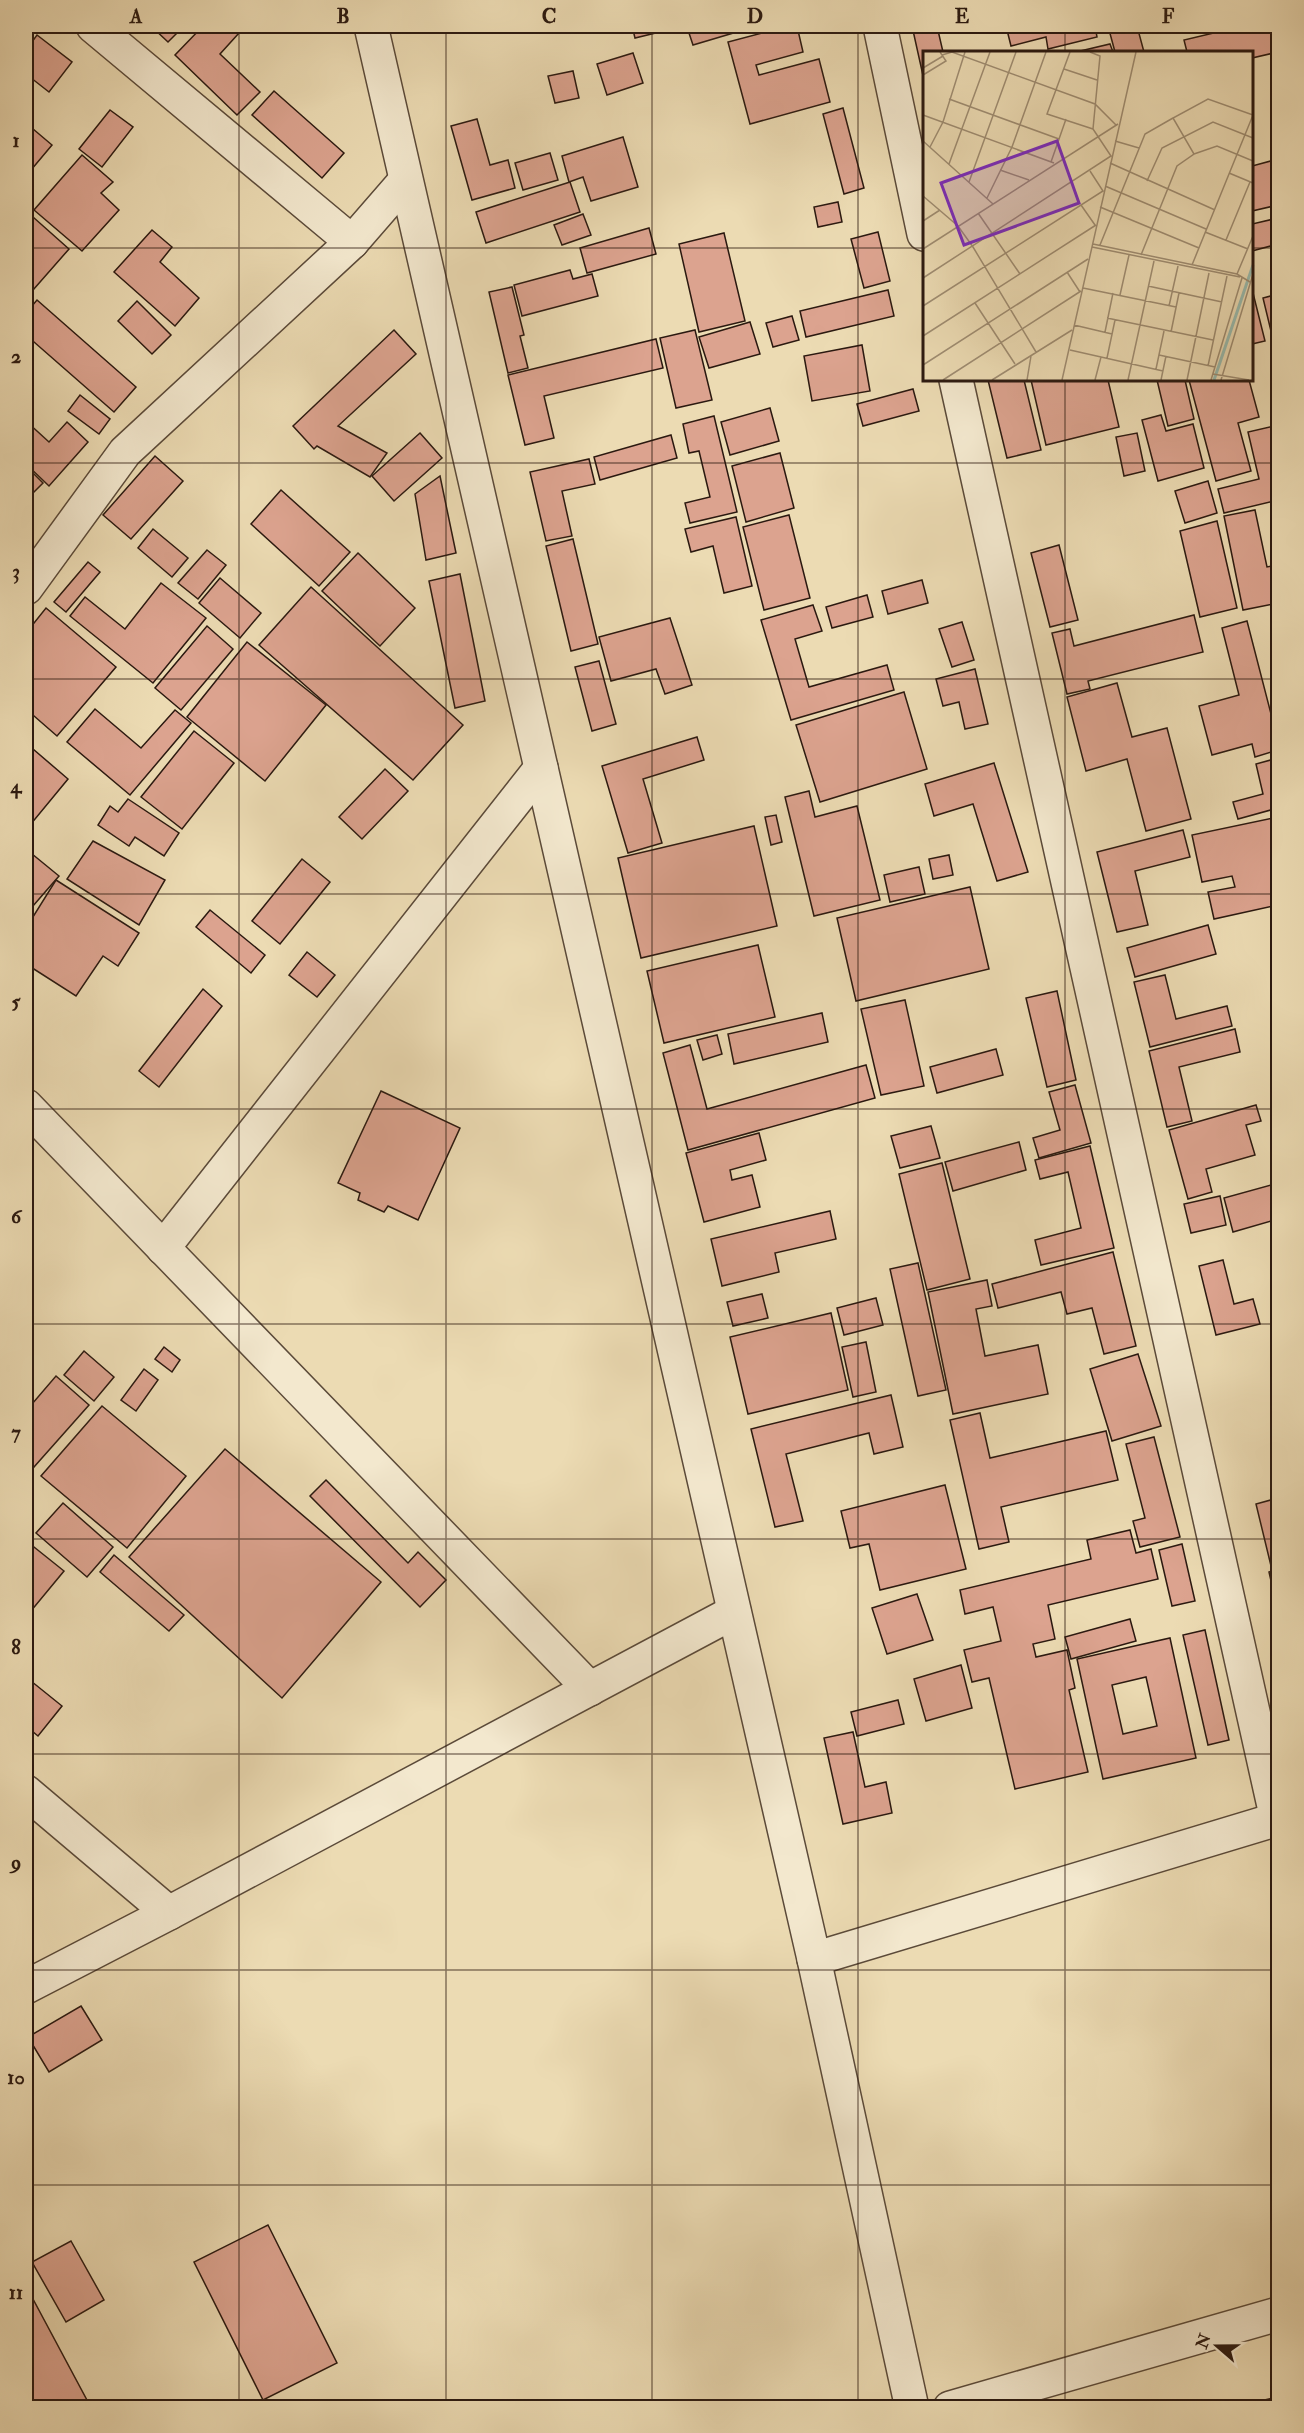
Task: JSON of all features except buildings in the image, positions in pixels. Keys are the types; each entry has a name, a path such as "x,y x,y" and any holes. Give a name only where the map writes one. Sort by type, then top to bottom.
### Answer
{"street":[{"path":"93,26 352,242"},
{"path":"371,26 814,1959 912,2408"},
{"path":"880,26 923,229"},
{"path":"26,588 124,452 352,242 405,181"},
{"path":"814,1959 1278,1821 956,381"},
{"path":"164,1248 541,768"},
{"path":"26,1106 590,1689"},
{"path":"26,1987 734,1612"},
{"path":"26,1792 169,1913"},
{"path":"950,2408 1278,2314"}]}
